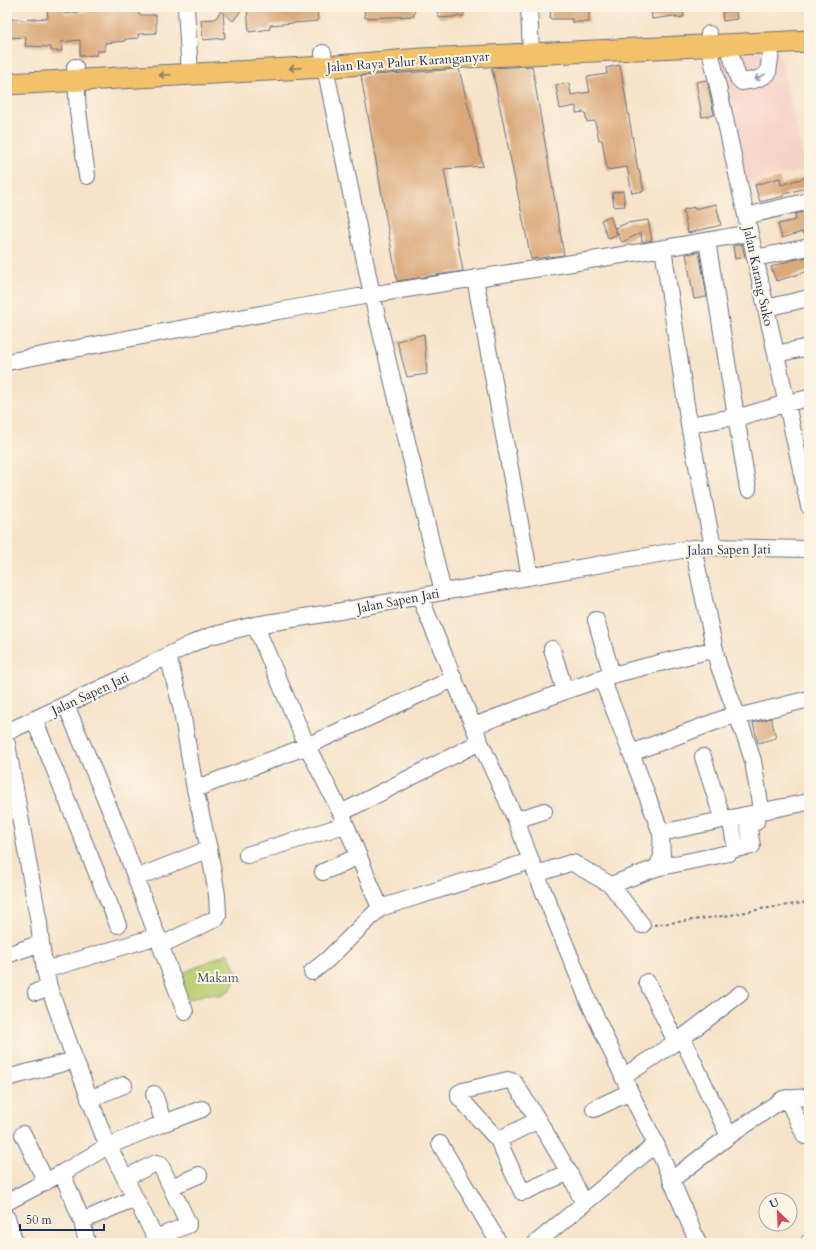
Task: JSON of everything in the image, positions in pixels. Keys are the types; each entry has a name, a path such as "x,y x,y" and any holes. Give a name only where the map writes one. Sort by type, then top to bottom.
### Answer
{"main road":[{"name":"Jalan Raya Palur Karanganyar","path":"7,70 75,73 420,54 716,41 809,30"},
{"name":"Jalan Raya Palur Karanganyar","path":"716,41 772,43 809,41"},
{"name":"Jalan Raya Palur Karanganyar","path":"7,84 75,73"}],"street":[{"path":"186,7 190,67"},
{"path":"529,7 531,49"},
{"path":"716,41 738,78 742,82 757,80 768,73 772,43"},
{"name":"Jalan Karang Suko","path":"716,41 749,233 787,403 804,460 809,506"},
{"path":"324,60 372,295 443,592"},
{"path":"75,73 78,111 87,176"},
{"path":"746,216 809,201"},
{"path":"7,362 118,340 372,295 749,233"},
{"path":"707,241 748,489"},
{"path":"755,258 809,247"},
{"path":"663,248 689,425 713,547"},
{"path":"475,278 530,577"},
{"path":"766,308 809,298"},
{"path":"776,354 809,347"},
{"path":"689,425 736,418 809,398"},
{"path":"693,548 718,664 753,761 761,809 756,812"},
{"name":"Jalan Sapen Jati","path":"7,732 123,678 191,644 210,636 255,624 420,597 693,548 809,549"},
{"path":"420,597 480,742 516,820 591,1006 630,1092 656,1144 698,1243"},
{"path":"596,620 607,677 631,753 661,833 662,857 656,868"},
{"path":"255,624 307,746 343,819 380,908"},
{"path":"552,649 566,691"},
{"path":"474,726 607,677 715,649"},
{"path":"45,970 159,940 217,918 223,892 209,849 195,789 181,706 168,656"},
{"path":"195,789 307,746 453,679"},
{"path":"631,753 737,716 809,699"},
{"path":"66,705 116,824 185,1012"},
{"path":"34,719 118,925"},
{"path":"247,855 343,819 480,742"},
{"path":"7,744 45,970 42,989 74,1060 108,1146 154,1235 156,1237 188,1224 161,1166 158,1163 125,1178"},
{"path":"703,757 736,849 752,846 748,824 756,822 756,812"},
{"path":"661,833 809,802"},
{"path":"516,820 544,811"},
{"path":"136,878 209,849"},
{"path":"610,885 656,868 730,853"},
{"path":"323,872 359,856"},
{"path":"312,972 327,960 380,908 534,867 571,863 610,885 642,925"},
{"path":"7,955 41,943"},
{"path":"647,982 729,1136"},
{"path":"623,1077 679,1040 740,994"},
{"path":"7,1078 74,1060"},
{"path":"569,1172 522,1192 498,1140 459,1097 459,1093 508,1080 512,1081 538,1120 569,1172 584,1204"},
{"path":"89,1099 124,1085"},
{"path":"594,1109 630,1092"},
{"path":"154,1094 164,1123"},
{"path":"671,1180 729,1136 778,1102 787,1098 809,1097"},
{"path":"787,1098 805,1136"},
{"path":"7,1202 46,1182 108,1146 164,1123 202,1110"},
{"path":"498,1140 538,1120"},
{"path":"23,1134 46,1182"},
{"path":"440,1144 499,1243"},
{"path":"536,1243 656,1144"},
{"path":"62,1173 82,1221 87,1243"},
{"path":"171,1187 199,1174"},
{"path":"82,1221 135,1198"},
{"path":"7,1218 15,1243"}],"path":[{"path":"642,925 646,926 731,915 809,902"}],"shaded area":[{"path":"778,47 806,170 744,183 717,60"}],"green space":[{"name":"Makam","path":"228,953 238,975 231,989 221,995 206,994 185,1001 176,976"}],"building":[{"path":"65,7 65,14 88,11 88,7 138,7 139,15 156,15 156,33 138,34 139,38 105,43 105,51 97,51 97,55 80,56 80,40 61,42 62,51 51,51 51,47 25,46 26,37 7,38 7,19 20,20 48,18 47,9"},
{"path":"216,7 244,7 233,21 223,12 225,38 203,40 201,20 215,19 221,11"},
{"path":"247,7 317,7 318,21 270,25 270,29 249,32"},
{"path":"364,7 415,7 414,16 365,18"},
{"path":"436,7 464,7 464,16 439,18"},
{"path":"551,7 589,8 589,22 572,22 572,19 550,19"},
{"path":"651,7 683,7 684,17 675,18 675,16 652,19"},
{"path":"736,11 737,19 723,21 722,12"},
{"path":"620,65 638,170 644,191 632,193 627,167 607,170 602,140 599,140 595,121 587,122 585,112 576,113 576,106 560,109 556,85 569,83 571,95 590,92 587,77 607,74 606,68"},
{"path":"532,66 564,255 531,259 492,68"},
{"path":"459,69 483,166 444,169 463,271 397,281 361,76"},
{"path":"707,80 714,115 702,117 696,82"},
{"path":"807,177 809,187 784,194 784,196 760,202 755,185 780,178 781,185"},
{"path":"623,191 625,206 614,207 612,193"},
{"path":"716,204 721,225 688,233 683,210"},
{"path":"809,211 809,238 807,238 802,232 782,238 778,224 796,220 795,214"},
{"path":"610,216 617,235 608,238 601,220"},
{"path":"648,220 652,240 642,242 641,233 622,242 615,228 627,223"},
{"path":"742,244 745,257 735,259 733,246"},
{"path":"699,252 707,297 694,299 686,254"},
{"path":"809,257 809,271 776,281 771,267 792,260"},
{"path":"424,334 427,374 407,377 397,341"},
{"path":"771,718 776,738 758,743 753,723"}]}
